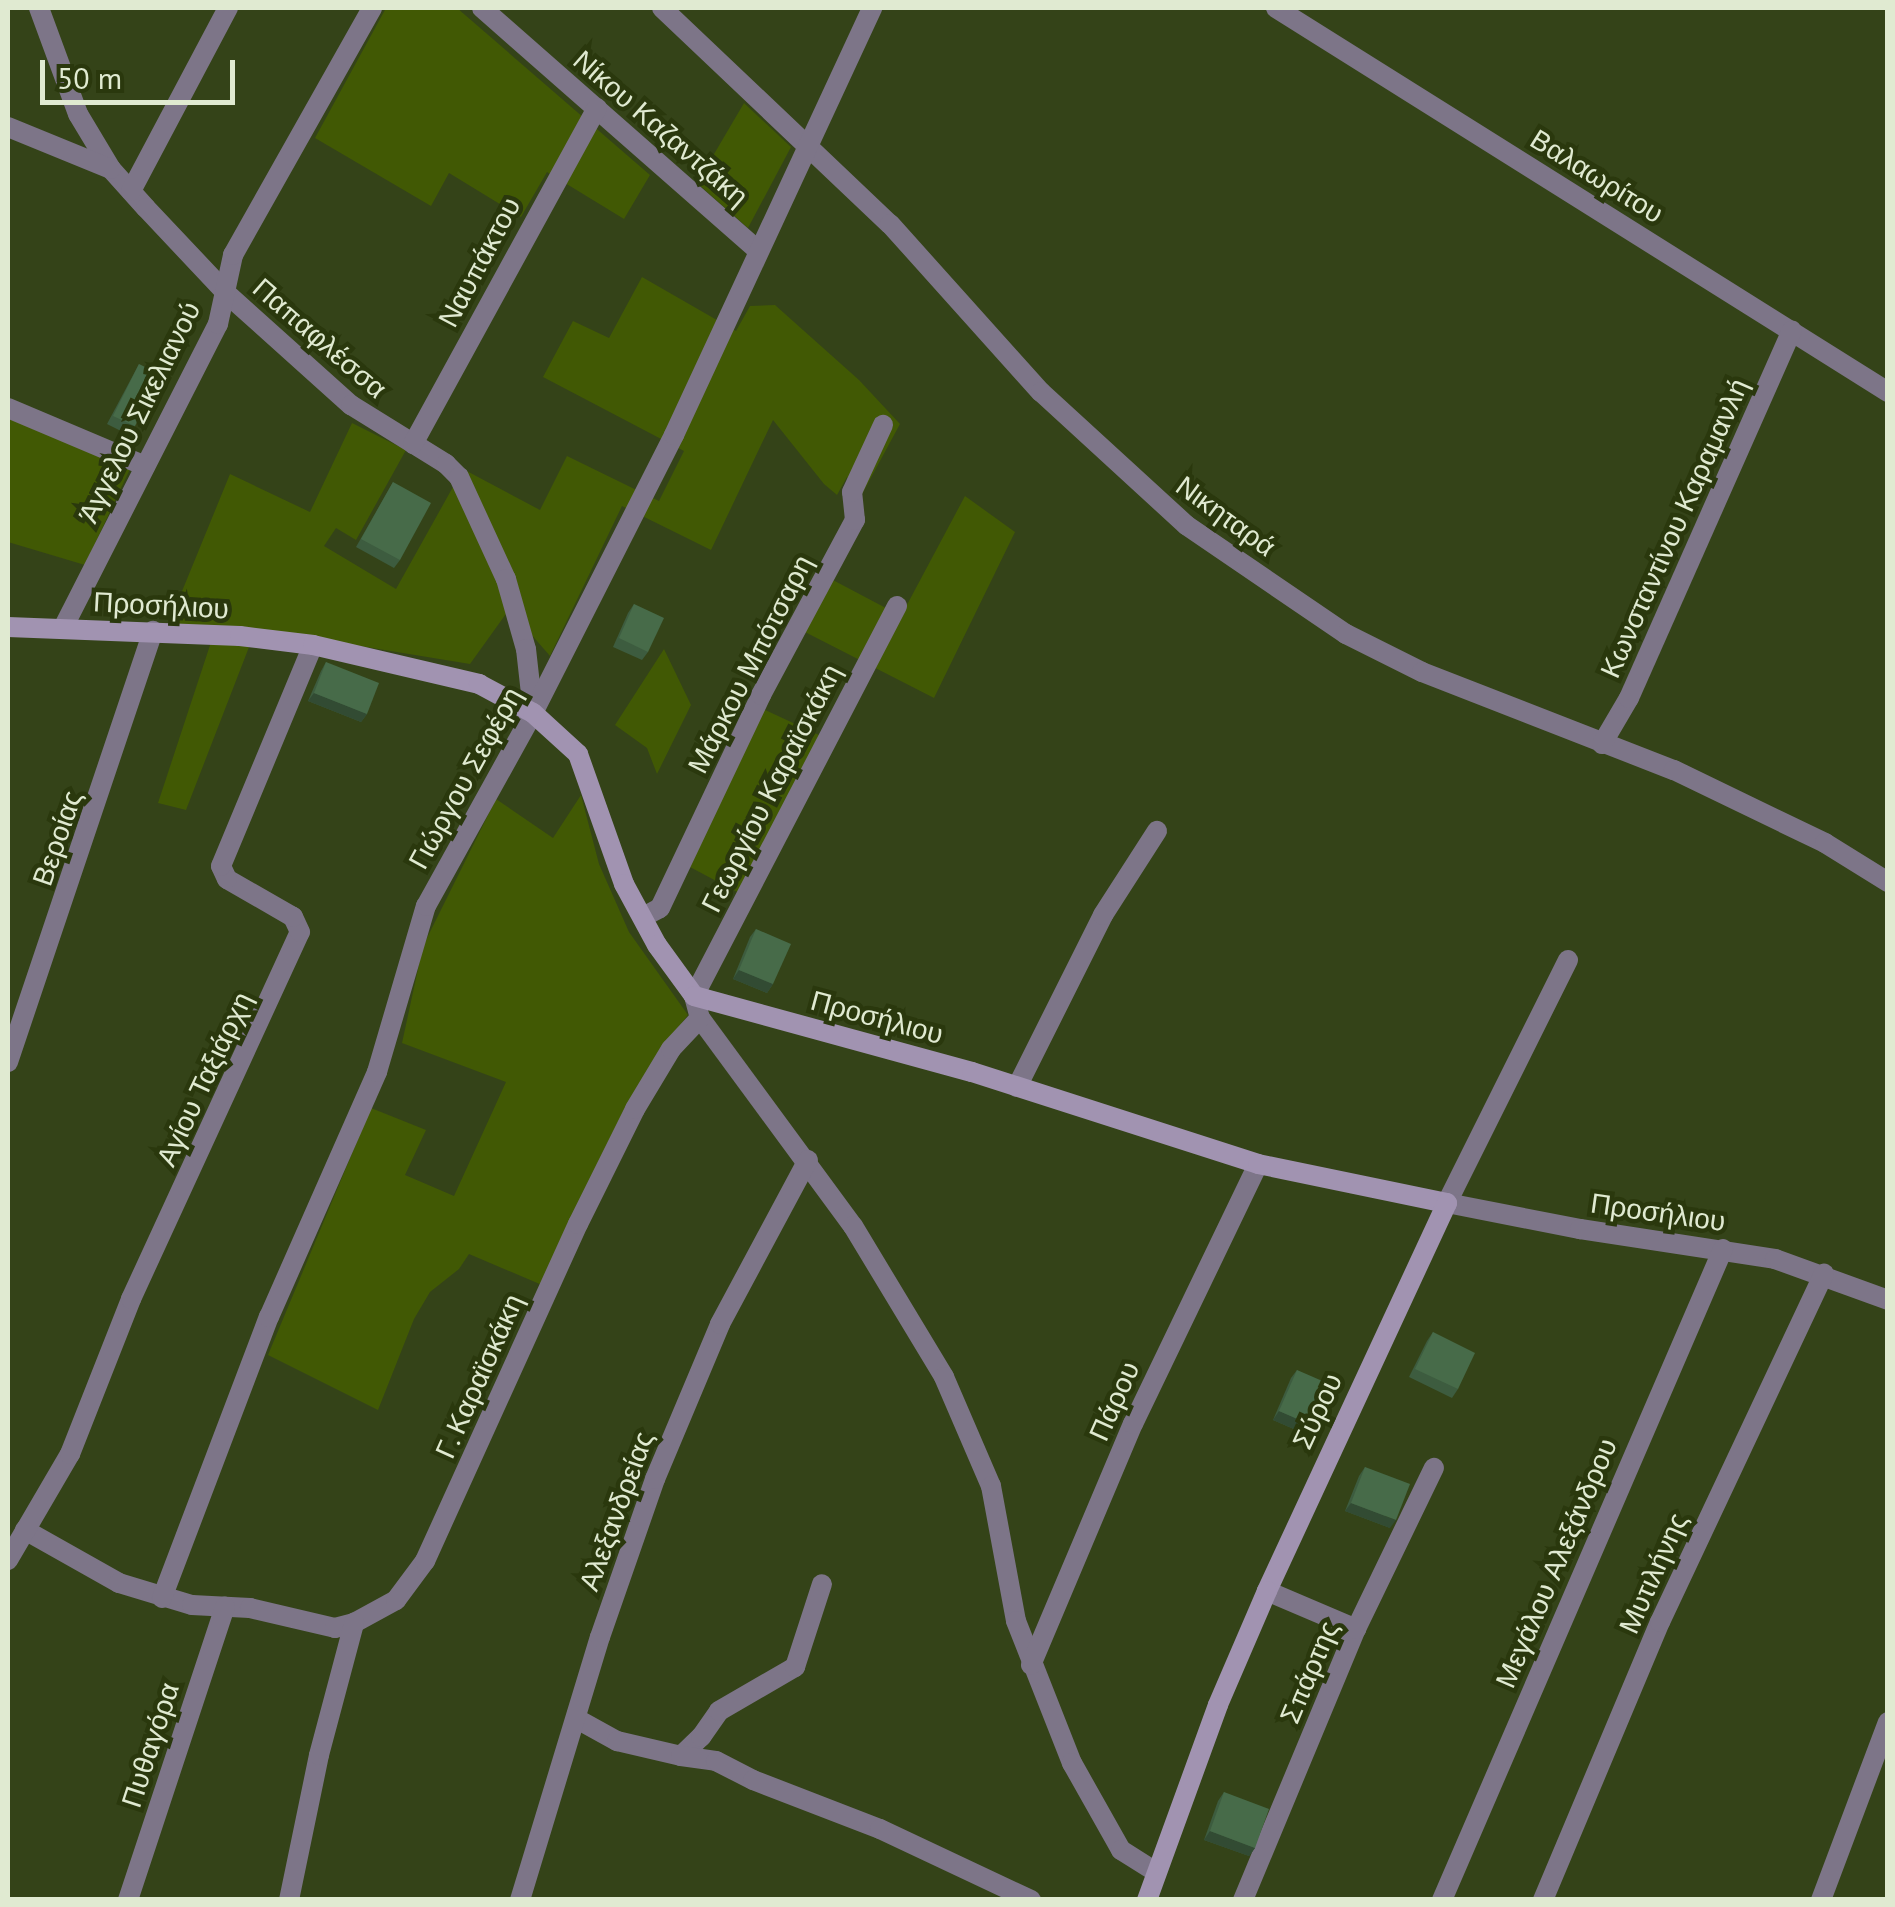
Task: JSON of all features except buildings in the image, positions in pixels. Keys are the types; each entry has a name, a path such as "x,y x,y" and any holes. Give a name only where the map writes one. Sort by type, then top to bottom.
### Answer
{"street":[{"name":"Παπαφλέσσα","path":"39,8 78,114 112,169 131,191 226,293 351,405 459,478 500,562 526,649 533,713"},
{"path":"131,191 228,8"},
{"name":"Άγγελου Σικελιανού","path":"63,628 218,324 233,255 372,8"},
{"name":"Νίκου Καζαντζάκη","path":"482,8 759,251"},
{"name":"Νικηταρά","path":"662,8 890,224 1041,392 1186,525 1346,634 1422,672 1674,770 1759,808 1888,882"},
{"name":"Γιώργου Σεφέρη","path":"162,1598 269,1318 377,1072 426,906 533,713 674,434 872,8"},
{"name":"Βαλαωρίτου","path":"1276,8 1888,392"},
{"name":"Ναυπάκτου","path":"413,444 597,108"},
{"path":"8,126 112,169"},
{"name":"Κωνσταντίνου Καραμανλή","path":"1602,744 1629,698 1654,632 1792,331"},
{"path":"8,408 144,466"},
{"name":"Μάρκου Μπότσαρη","path":"643,917 660,908 760,695 855,520 852,492 883,424"},
{"name":"Γεωργίου Καραϊσκάκη","path":"694,996 897,606"},
{"name":"Προσήλιου","path":"8,627 153,631 313,646 457,676 533,713 578,754 616,864 643,917 694,996 1018,1088 1258,1164 1580,1229 1722,1249 1824,1274 1888,1300"},
{"name":"Βεροίας","path":"8,1062 153,631"},
{"name":"Αγίου Ταξιάρχη","path":"8,1560 70,1454 131,1300 300,932 293,918 228,879 222,866 313,646"},
{"path":"1018,1088 1103,915 1157,831"},
{"name":"Σύρου","path":"1147,1900 1218,1706 1267,1591 1447,1202 1568,960"},
{"path":"694,996 700,1018 808,1160 924,1341 974,1442 991,1486 1014,1611 1031,1665 1098,1815 1121,1850 1156,1872"},
{"name":"Γ. Καραϊσκάκη","path":"354,1624 396,1600 420,1570 627,1126 671,1049 700,1018"},
{"name":"Αλεξανδρείας","path":"520,1900 600,1638 662,1462 720,1324 808,1160"},
{"name":"Πάρου","path":"1031,1665 1133,1424 1258,1164"},
{"name":"Μεγάλου Αλεξάνδρου","path":"1442,1900 1722,1249"},
{"name":"Μυτιλήνης","path":"1544,1900 1660,1622 1824,1274"},
{"name":"Σπάρτης","path":"1243,1900 1356,1629 1434,1468"},
{"path":"25,1530 98,1574 162,1598 250,1608 317,1627 354,1624 319,1755 289,1900"},
{"path":"681,1756 701,1738 719,1710 795,1666 822,1584"},
{"path":"1267,1591 1356,1629"},
{"name":"Πυθαγόρα","path":"128,1900 225,1608"},
{"path":"578,1719 617,1740 716,1761 1019,1897"},
{"path":"1820,1900 1888,1722"}],"green space":[{"path":"386,8 457,8 650,175 624,219 547,172 521,217 449,173 431,206 315,138"},
{"path":"744,103 791,147 748,228 697,183"},
{"path":"642,277 736,331 750,306 775,305 859,380 900,424 861,496 847,477 837,495 824,484 773,420 711,550 622,506 550,656 530,633 518,597 470,664 256,629 186,810 158,803 216,627 169,623 230,474 310,512 352,423 406,450 356,540 336,528 324,546 396,589 463,469 540,510 567,456 659,501 684,451 543,377 573,321 609,338"},
{"path":"8,418 130,469 85,565 8,542"},
{"path":"965,496 1015,532 934,698 803,631 831,579 901,616"},
{"path":"664,649 691,705 657,774 647,748 615,725"},
{"path":"761,708 819,735 739,893 688,866"},
{"path":"581,795 599,864 629,932 688,1015 657,1054 542,1285 469,1254 459,1269 430,1292 414,1319 378,1410 268,1355 371,1108 426,1130 405,1175 454,1196 506,1082 402,1043 423,946 496,799 553,838"}]}
